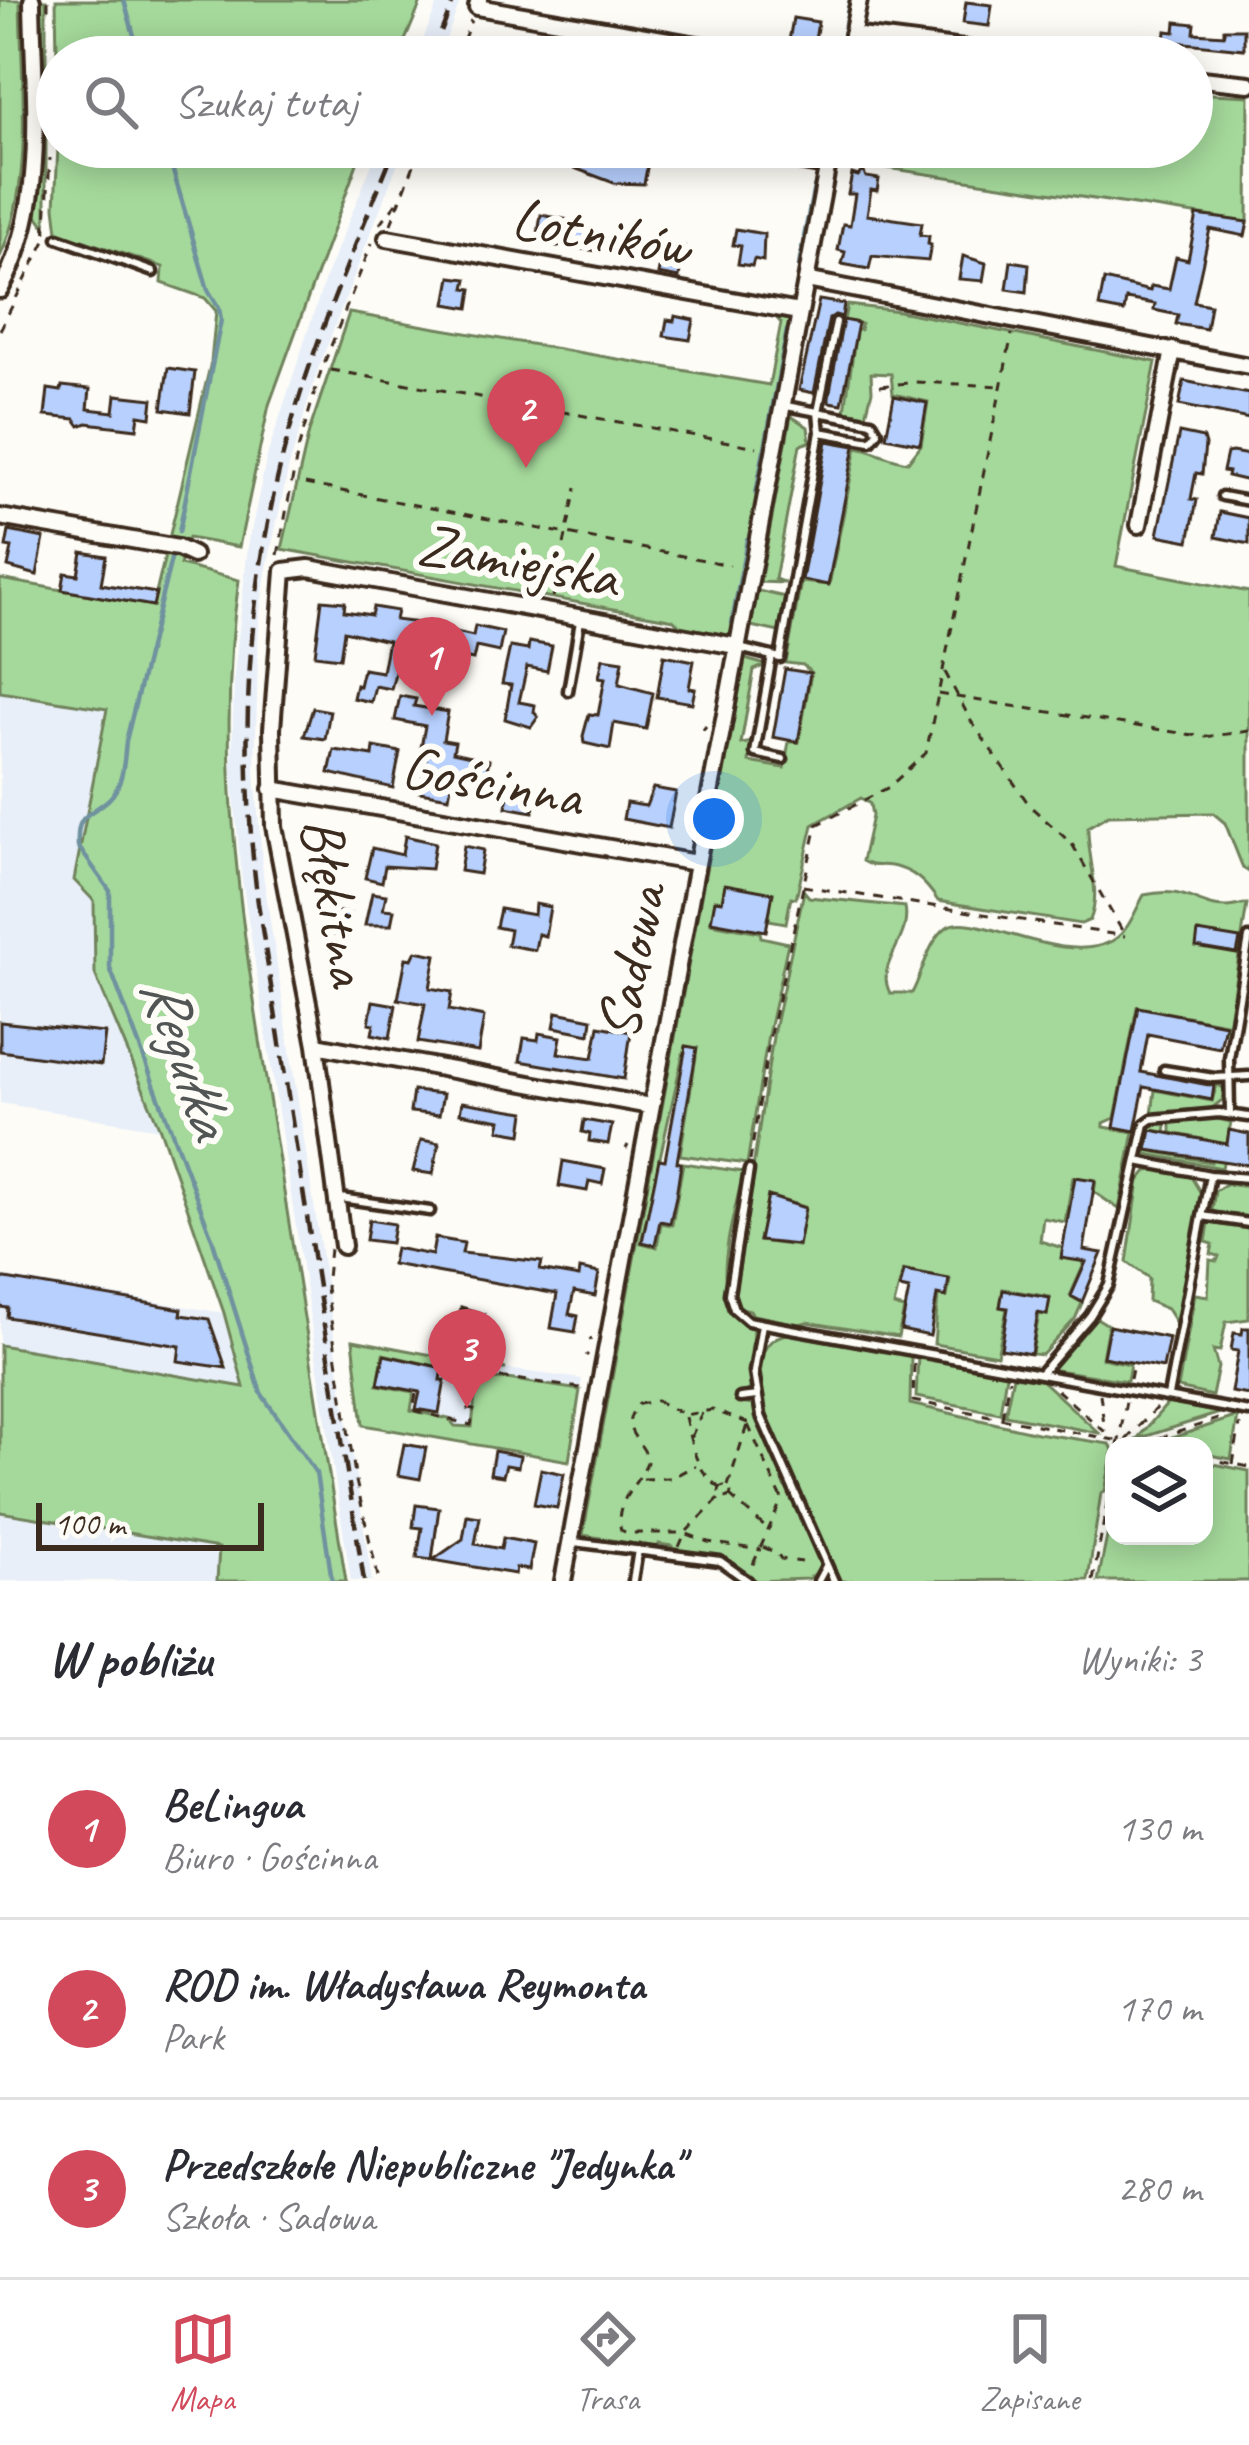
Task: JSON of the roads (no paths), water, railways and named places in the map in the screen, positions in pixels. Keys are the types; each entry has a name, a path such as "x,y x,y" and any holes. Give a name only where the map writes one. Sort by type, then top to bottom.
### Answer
{"street":[{"path":"0,290 22,241 32,182 32,0"},
{"path":"859,0 852,35 860,36"},
{"path":"478,4 652,36"},
{"path":"1213,80 1249,84"},
{"name":"Sadowa","path":"562,1581 826,170"},
{"name":"Lotników","path":"380,235 800,312"},
{"path":"806,280 1249,365"},
{"path":"1139,525 1173,350"},
{"path":"0,517 178,548 193,555"},
{"name":"Zamiejska","path":"284,571 309,568 736,646"},
{"name":"Błękitna","path":"284,571 272,729 277,848 316,1045 344,1246"},
{"name":"Gościnna","path":"272,789 696,862"},
{"path":"316,1045 650,1106"}],"lane":[{"path":"815,168 826,170"},
{"path":"58,238 153,272"},
{"path":"736,646 780,658 836,322"},
{"path":"781,405 872,422 878,429 871,441 820,432"},
{"path":"1222,496 1249,501"},
{"path":"568,691 581,618"},
{"path":"772,656 755,753 783,759"},
{"path":"1230,1113 1228,1076 1249,938"},
{"path":"1164,1070 1214,1078 1249,1076"},
{"path":"1044,1374 1109,1286 1149,1120 1230,1113 1249,1117"},
{"path":"1137,1162 1249,1178"},
{"path":"748,1170 729,1294 738,1313 762,1324 1242,1411"},
{"path":"1168,1396 1210,1175"},
{"path":"337,1198 430,1211"},
{"path":"1202,1216 1249,1222"},
{"path":"762,1324 754,1366 767,1434 834,1581"},
{"path":"740,1398 757,1396"},
{"path":"570,1541 717,1561 747,1580"},
{"path":"633,1581 638,1550"},
{"path":"818,1581 826,1562"}],"waterway":[{"name":"Regułka","path":"124,0 134,36"},
{"path":"847,13 850,0"},
{"path":"843,36 846,19"},
{"name":"Regułka","path":"172,168 221,320 179,532"},
{"path":"804,237 814,187"},
{"path":"799,266 802,247"},
{"path":"765,447 787,330"},
{"path":"756,494 764,450"},
{"path":"732,623 747,539"},
{"name":"Regułka","path":"171,559 120,779 109,799 85,816 78,846 110,891 110,968 212,1238 261,1393 316,1473 332,1581"}],"railway":[{"path":"439,36 454,0"},
{"path":"364,1581 258,903 248,721 256,600 277,481 314,352 387,168"}],"place":[{"name":"ROD im. Władysława Reymonta","path":"526,468"},
{"name":"BeLingua","path":"432,716"},
{"name":"Przedszkole Niepubliczne \"Jedynka\"","path":"467,1408"}]}
